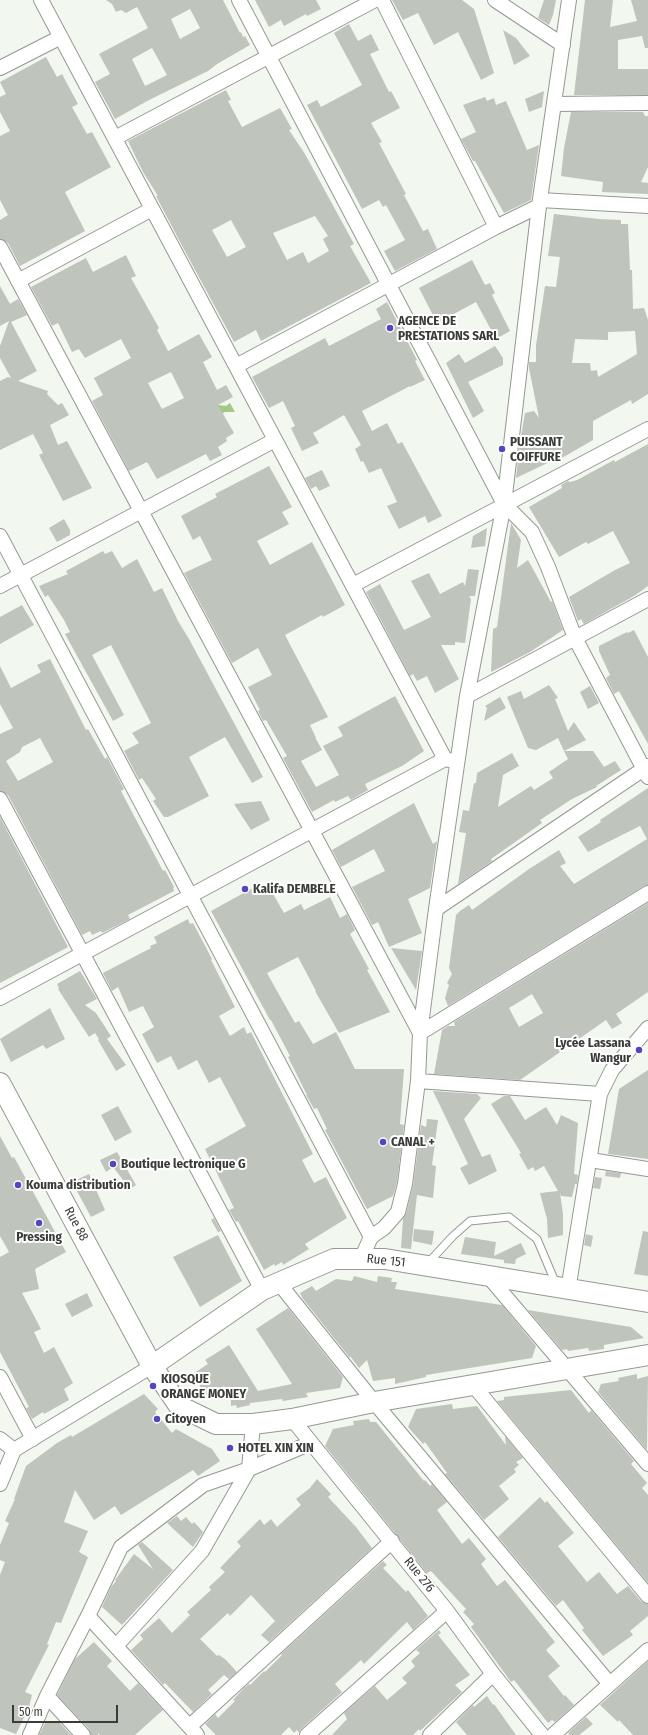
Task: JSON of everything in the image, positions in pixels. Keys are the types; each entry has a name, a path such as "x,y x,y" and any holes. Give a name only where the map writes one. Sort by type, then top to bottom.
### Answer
{"main road":[{"name":"Rue 88","path":"0,1083 152,1366 179,1406 216,1424 253,1424 292,1419 374,1402 648,1355"},
{"name":"Rue 151","path":"152,1366 270,1286 334,1258 385,1259 563,1289 645,1305"}],"street":[{"path":"41,0 352,585 452,760"},
{"path":"239,0 504,504 532,532 548,566 575,638 647,771 436,909"},
{"path":"115,138 374,0"},
{"path":"382,0 496,227"},
{"path":"495,0 563,45"},
{"path":"361,1259 370,1236 384,1228 398,1212 405,1184 418,1081 420,1033 436,909 452,760 467,696 504,504 540,203 569,0"},
{"path":"0,68 60,36"},
{"path":"554,104 648,103"},
{"path":"236,366 540,203 648,206"},
{"path":"18,281 152,209"},
{"path":"0,247 420,1033"},
{"path":"352,585 648,429"},
{"path":"0,586 275,440"},
{"path":"0,536 370,1236"},
{"path":"467,696 648,599"},
{"path":"0,998 311,831 452,760"},
{"path":"0,799 82,954 270,1286 374,1402 610,1683"},
{"path":"420,1033 648,894"},
{"path":"563,1289 590,1160 600,1094 612,1070 645,1035"},
{"path":"418,1081 600,1094"},
{"path":"590,1160 648,1169"},
{"path":"488,1276 648,1464"},
{"path":"0,1484 14,1450 152,1366"},
{"path":"0,1377 33,1439"},
{"path":"473,1386 648,1596"},
{"name":"Rue 276","path":"292,1419 392,1541 447,1611 493,1674 542,1735"},
{"path":"116,1646 202,1552 250,1469 253,1424"},
{"path":"0,1439 14,1450"},
{"path":"30,1735 47,1696 88,1616 120,1547 203,1485 250,1469 311,1443"},
{"path":"88,1616 194,1731 392,1541"},
{"path":"307,1735 447,1611"},
{"path":"553,1735 648,1650"},
{"path":"430,1735 493,1674"},
{"path":"47,1696 83,1735"}],"lane":[{"path":"426,1266 453,1236 470,1221 509,1217 536,1239 563,1289"}],"shaded area":[{"path":"230,403 235,412 225,412 220,415 212,408 218,405 226,406"}],"building":[{"path":"106,0 223,0 240,33 241,32 243,37 245,36 250,45 217,64 208,71 149,100 115,119 95,82 110,74 99,54 148,28 137,7 126,13 121,10 116,12 112,4","holes":["190,9 200,28 180,39 171,19","152,48 167,75 145,86 132,59"]},
{"path":"255,0 316,0 321,9 307,16 306,14 284,26 281,20 269,27"},
{"path":"392,0 462,0 474,9 494,73 481,80 458,32 434,45 418,13 403,20"},
{"path":"544,0 556,0 549,25 538,18"},
{"path":"585,0 613,0 610,27 637,21 631,0 648,0 648,48 645,48 642,36 618,40 618,69 648,69 648,95 574,95"},
{"path":"349,24 358,41 371,34 379,50 370,54 389,92 391,91 400,108 371,123 382,142 379,143 406,194 404,195 423,231 428,229 437,249 395,271 384,251 405,240 386,205 383,207 379,200 362,209 307,105 317,100 321,107 362,85 334,33"},
{"path":"503,30 516,38 530,56 514,65"},
{"path":"46,57 57,77 62,74 78,104 72,107 87,134 92,132 111,167 65,192 85,231 20,266 8,243 0,239 0,220 8,215 0,200 0,136 10,131 0,112 0,97 6,94 0,82"},
{"path":"226,90 231,100 228,101 242,127 280,108 292,129 289,130 305,154 354,244 350,246 371,283 261,341 256,330 234,342 128,141","holes":["315,216 328,236 323,239 329,251 308,263 303,252 287,260 273,233","231,220 246,247 227,257 212,230"]},
{"path":"544,91 542,107 529,112 525,99"},
{"path":"485,97 487,101 494,98 496,105 506,101 527,150 539,145 531,200 504,213 461,139 476,132 463,105"},
{"path":"571,112 643,112 645,116 648,116 648,167 641,182 648,183 648,194 602,192 603,182 561,176 564,148"},
{"path":"554,214 621,220 621,224 628,224 630,270 632,270 633,309 644,308 648,320 648,394 632,404 631,400 593,421 593,440 560,459 560,457 516,478 525,413 534,411 539,418 529,362 536,362 536,345 545,286 556,287 560,257 548,256","holes":["635,331 637,354 598,377 597,370 591,371 590,363 572,363 575,339 608,340 608,332"]},
{"path":"126,255 136,276 131,278 159,328 157,330 168,351 199,334 212,357 203,362 217,390 226,385 233,397 218,405 234,433 226,438 227,441 218,447 222,455 210,461 206,454 157,479 147,462 129,471 92,401 103,395 94,378 131,358 121,339 85,358 79,349 72,352 58,323 52,326 31,287 86,258 93,272","holes":["171,372 184,398 162,409 148,383"]},
{"path":"472,260 485,285 490,283 495,293 492,295 510,331 496,339 476,302 437,323 419,288"},
{"path":"0,286 10,304 18,299 27,315 11,322 37,371 18,381 48,391 47,394 58,405 62,403 69,415 50,425 58,445 67,441 92,488 63,501 39,455 43,453 33,434 0,450 0,381 8,377 11,378 0,358 0,346 9,321 0,326"},
{"path":"387,302 417,360 415,361 425,380 410,386 362,411 372,431 387,423 398,444 402,442 442,516 428,523 425,516 399,529 387,506 397,502 381,468 369,473 363,461 361,462 355,449 361,445 344,415 313,433 319,443 302,451 291,428 295,426 283,401 269,408 252,377 325,338 329,346 381,319 376,309"},
{"path":"495,346 503,358 503,365 468,382 484,411 473,418 446,363 459,354 465,363"},
{"path":"648,444 648,586 634,596 584,624 581,619 578,621 569,597 630,563 613,531 588,544 586,542 559,557 529,507 562,488 561,485 568,481 570,482 577,480"},
{"path":"269,466 292,507 282,512 289,524 257,541 270,565 312,542 345,605 323,617 322,615 285,635 328,717 310,725 316,738 315,739 322,750 301,761 316,787 339,775 323,746 343,736 338,727 395,696 424,751 402,766 365,784 368,790 351,800 348,796 335,802 334,800 312,812 283,758 287,756 266,720 263,721 258,711 260,710 248,687 272,675 258,648 232,663 184,573 212,560 200,536 193,540 181,516 217,497 215,494"},
{"path":"322,470 330,486 319,491 316,486 311,489 305,478"},
{"path":"64,519 70,530 70,535 57,542 49,528"},
{"path":"511,523 521,540 517,568 528,560 551,602 552,601 563,630 530,652 491,672 493,629 497,627"},
{"path":"487,528 485,546 471,548 473,536"},
{"path":"103,551 105,554 112,551 122,568 137,559 154,592 162,588 178,621 263,777 252,783 225,737 189,757 209,796 168,817 164,817 153,801 156,799 142,778 139,780 124,751 139,743 132,733 151,723 111,645 92,655 124,715 113,721 65,634 70,632 64,620 48,595 45,597 39,586 68,574 66,571"},
{"path":"468,569 479,570 475,596 469,596 471,599 465,643 455,642 455,645 441,645 459,679 435,693 427,676 417,681 413,674 410,676 366,592 380,584 404,630 431,617 411,581 429,573 440,594 463,582 465,586"},
{"path":"22,605 34,625 0,644 0,617"},
{"path":"634,630 648,657 648,744 619,691 614,694 606,678 610,675 599,651 599,646"},
{"path":"50,659 86,730 88,729 105,759 107,757 124,789 121,791 163,871 165,870 174,887 174,891 128,915 130,919 102,933 101,931 92,935 90,931 82,935 8,795 0,791 0,734 13,728 0,704 0,666 11,688 41,672 37,665","holes":["40,738 53,762 18,781 6,761 20,752 22,747"]},
{"path":"549,685 558,698 555,699 568,731 574,722 586,740 564,751 558,738 536,750 528,748 507,697 521,691 524,699"},
{"path":"590,686 599,703 588,709 580,692"},
{"path":"500,697 506,708 484,721 487,708 485,706"},
{"path":"564,751 593,751 604,767 615,761 621,770 596,786 597,787 572,799 540,820 542,823 491,859 492,861 458,884 466,833 459,832 463,810 469,811 477,773 512,753 519,766 503,775 498,807 531,786 534,790 553,778 549,772 568,759"},
{"path":"648,788 648,885 644,886 448,1006 445,998 449,985 447,983 452,974 449,968 456,915 469,905 472,910 529,869 559,850 566,863 560,866 574,884 647,839 640,826 588,852 578,837 601,822 600,820"},
{"path":"261,801 270,820 251,830 234,804"},
{"path":"414,803 433,844 437,841 430,888 408,899 422,933 389,947 378,922 372,925 352,887 385,871 374,849 341,867 332,850"},
{"path":"0,817 68,947 0,983"},
{"path":"260,884 263,890 269,887 284,913 301,904 304,910 330,897 340,918 347,914 355,930 350,934 369,969 367,970 390,1012 339,1033 298,957 267,973 295,1023 299,1021 313,1044 336,1032 355,1069 404,1069 400,1124 404,1125 397,1182 393,1196 367,1209 325,1130 327,1129 317,1108 314,1109 306,1095 288,1057 290,1056 211,911"},
{"path":"648,903 648,992 616,1014 622,1023 612,1029 606,1020 520,1080 434,1074 442,1030 448,1026 455,1026 454,1022","holes":["532,994 543,1013 519,1027 509,1008"]},
{"path":"188,919 190,924 193,923 235,1007 219,1016 230,1036 244,1027 247,1034 251,1032 313,1154 302,1160 314,1183 326,1177 347,1218 305,1244 309,1249 283,1265 282,1262 275,1266 274,1264 264,1270 238,1221 236,1222 229,1210 234,1208 205,1149 246,1126 220,1077 209,1083 197,1060 178,1070 171,1056 157,1063 142,1034 154,1027 143,1006 129,1012 118,987 112,991 103,973 151,948 150,946 157,943 154,937"},
{"path":"391,948 422,951 416,990"},
{"path":"80,971 97,999 85,1005 96,1013 111,1036 107,1039 126,1065 116,1071 95,1033 89,1037 58,989 57,984"},
{"path":"50,1008 65,1039 46,1049 43,1045 11,1062 0,1039"},
{"path":"648,1070 648,1159 608,1154 619,1089"},
{"path":"433,1091 477,1094 481,1098 464,1119 482,1157 490,1154 497,1171 469,1185 460,1168 468,1164"},
{"path":"504,1096 510,1096 525,1120 546,1107 557,1125 561,1115 578,1123 574,1174 578,1175 577,1184 575,1184 572,1197 561,1196 560,1193 563,1214 563,1235 548,1238 547,1219 540,1193 558,1191 544,1166 535,1171 533,1167 528,1170 519,1154 521,1153 491,1104"},
{"path":"118,1106 132,1132 115,1141 101,1115"},
{"path":"427,1119 438,1120 432,1165 436,1166 433,1198 417,1195 411,1249 401,1248 403,1219 406,1214 413,1186 421,1125 426,1127"},
{"path":"0,1136 12,1158 14,1157 66,1252 35,1269 39,1289 22,1293 41,1329 34,1332 44,1353 54,1347 73,1383 64,1389 69,1400 44,1414 43,1412 32,1419 26,1408 29,1407 0,1352 0,1257 9,1252 0,1236"},
{"name":"Boutique lectronique G","path":"117,1152 136,1185 130,1189 113,1167 106,1172 100,1160"},
{"path":"606,1171 621,1173 620,1178 605,1176"},
{"path":"89,1174 105,1210 91,1217 72,1182"},
{"path":"595,1177 602,1178 600,1189 593,1188"},
{"path":"214,1218 221,1231 218,1232 211,1220"},
{"path":"414,1229 434,1231 432,1245 413,1241"},
{"path":"643,1231 648,1232 648,1276 634,1274"},
{"path":"586,1234 593,1236 591,1247 584,1245"},
{"path":"218,1235 242,1281 200,1307 173,1257"},
{"path":"465,1237 496,1242 494,1256 521,1243 526,1254 516,1259 515,1264 504,1263 504,1260 461,1254"},
{"path":"354,1276 377,1282 378,1276 392,1278 391,1282 397,1282 395,1289 502,1305 536,1346 532,1358 426,1375 426,1377 395,1384 395,1378 373,1381 367,1360 359,1368 303,1299 300,1293 312,1286 316,1291 336,1279 352,1281"},
{"path":"87,1293 93,1306 72,1317 65,1304"},
{"path":"288,1308 343,1377 340,1388 306,1393 308,1397 283,1401 282,1399 250,1403 250,1405 237,1408 236,1405 231,1406 231,1397 224,1386 207,1397 198,1383 194,1386 188,1377 208,1364 205,1360 229,1345 258,1391 292,1384 256,1329"},
{"path":"528,1310 631,1327 644,1338 604,1345 604,1349 589,1351 588,1348 568,1351 567,1349 562,1350"},
{"path":"637,1374 637,1379 648,1376 647,1450 598,1392 601,1384 619,1381 618,1378"},
{"path":"571,1390 589,1413 591,1410 634,1461 631,1464 647,1483 642,1488 648,1495 648,1583 497,1401 504,1400 504,1397"},
{"path":"144,1394 158,1409 155,1412 172,1433 176,1429 212,1449 220,1461 198,1476 193,1470 121,1515 115,1506 94,1520 75,1490 64,1522 88,1531 79,1552 88,1557 61,1623 56,1622 47,1644 49,1645 25,1692 32,1695 29,1707 16,1734 0,1728 0,1575 5,1562 0,1560 0,1545 9,1523 5,1521 15,1499 26,1466 57,1443 71,1435 72,1437"},
{"path":"452,1404 453,1409 477,1406 506,1445 505,1436 523,1458 516,1462 519,1465 514,1469 516,1472 499,1486 509,1499 484,1520 445,1474 447,1473 425,1442 423,1444 408,1427 416,1409"},
{"path":"369,1419 370,1422 376,1422 424,1481 425,1480 430,1486 432,1484 447,1502 437,1510 462,1544 469,1538 486,1559 481,1564 497,1586 505,1580 555,1642 546,1650 560,1666 548,1676 564,1696 565,1695 574,1705 555,1722 552,1720 548,1723 514,1680 511,1682 471,1627 474,1624 463,1612 466,1609 431,1571 427,1573 325,1446 333,1429 354,1425 353,1421"},
{"path":"317,1479 331,1494 328,1497 356,1527 372,1548 269,1642 261,1635 275,1621 251,1595 230,1616 228,1613 200,1639 217,1656 219,1655 226,1660 237,1672 229,1679 224,1675 208,1690 212,1694 193,1712 165,1683 163,1685 131,1650 143,1639 140,1635 159,1618 172,1633 190,1615 187,1612 211,1590 209,1587 225,1572 220,1568 241,1546 237,1542 260,1519 264,1525 271,1519 277,1527 301,1505 296,1499 310,1488"},
{"path":"540,1497 545,1503 547,1501 574,1533 558,1546 587,1582 599,1572 617,1594 628,1586 641,1601 648,1604 648,1616 630,1631 633,1635 603,1656 582,1630 584,1628 563,1600 556,1606 498,1537"},
{"path":"177,1516 181,1521 186,1517 192,1524 194,1522 203,1532 193,1547 167,1523"},
{"path":"142,1542 173,1570 122,1625 102,1607 111,1587 116,1581 115,1580 134,1554 153,1569 138,1545"},
{"path":"383,1561 387,1565 383,1568 406,1592 408,1590 428,1616 413,1630 407,1622 364,1664 361,1660 335,1684 342,1692 301,1729 299,1733 297,1730 294,1733 289,1727 281,1735 216,1735 205,1724 215,1714 218,1718 235,1701 233,1700 244,1688 249,1684 250,1685 264,1671 265,1672 282,1655 281,1654"},
{"path":"439,1630 441,1633 438,1635 470,1675 455,1685 462,1692 420,1731 419,1729 413,1735 332,1735 347,1719 344,1713 375,1686 387,1700 407,1683 402,1678 415,1666 411,1661 420,1653 416,1650"},
{"path":"94,1642 112,1661 107,1666 130,1691 138,1683 163,1710 135,1735 100,1735 98,1733 98,1735 91,1735 89,1729 57,1695 75,1659"},
{"path":"648,1661 648,1735 633,1735 619,1720 618,1722 600,1705"},
{"path":"487,1696 516,1735 467,1735 456,1722 473,1705 474,1707"},
{"path":"586,1717 593,1724 579,1735 570,1735 568,1733"},
{"path":"46,1721 60,1723 71,1735 39,1735"}],"place":[{"name":"AGENCE DE PRESTATIONS SARL","path":"390,328"},
{"name":"PUISSANT COIFFURE","path":"502,449"},
{"name":"Kalifa DEMBELE","path":"245,889"},
{"name":"Lycée Lassana Wangur","path":"639,1050"},
{"name":"CANAL +","path":"383,1142"},
{"name":"Boutique lectronique G","path":"113,1164"},
{"name":"Kouma distribution","path":"18,1185"},
{"name":"Pressing","path":"39,1223"},
{"name":"KIOSQUE ORANGE MONEY","path":"153,1386"},
{"name":"Citoyen","path":"157,1419"},
{"name":"HOTEL XIN XIN","path":"230,1448"}]}
